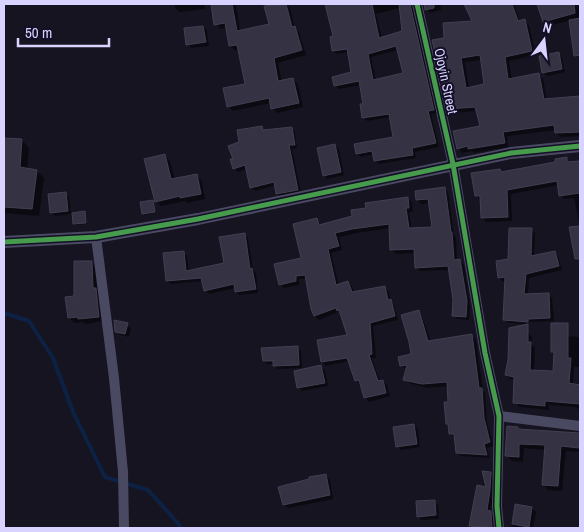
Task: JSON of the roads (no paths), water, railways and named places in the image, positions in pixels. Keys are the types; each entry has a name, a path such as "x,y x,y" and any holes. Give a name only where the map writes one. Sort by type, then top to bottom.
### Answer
{"street":[{"name":"Ojoyin Street","path":"417,4 453,164 485,352 499,416 499,528"},
{"path":"4,242 96,237 207,217 511,152 580,146"},
{"path":"96,237 114,378 123,472 124,528"},
{"path":"499,416 580,426"}],"waterway":[{"path":"4,313 29,321 53,358 73,412 105,477 148,490 181,528"}]}
